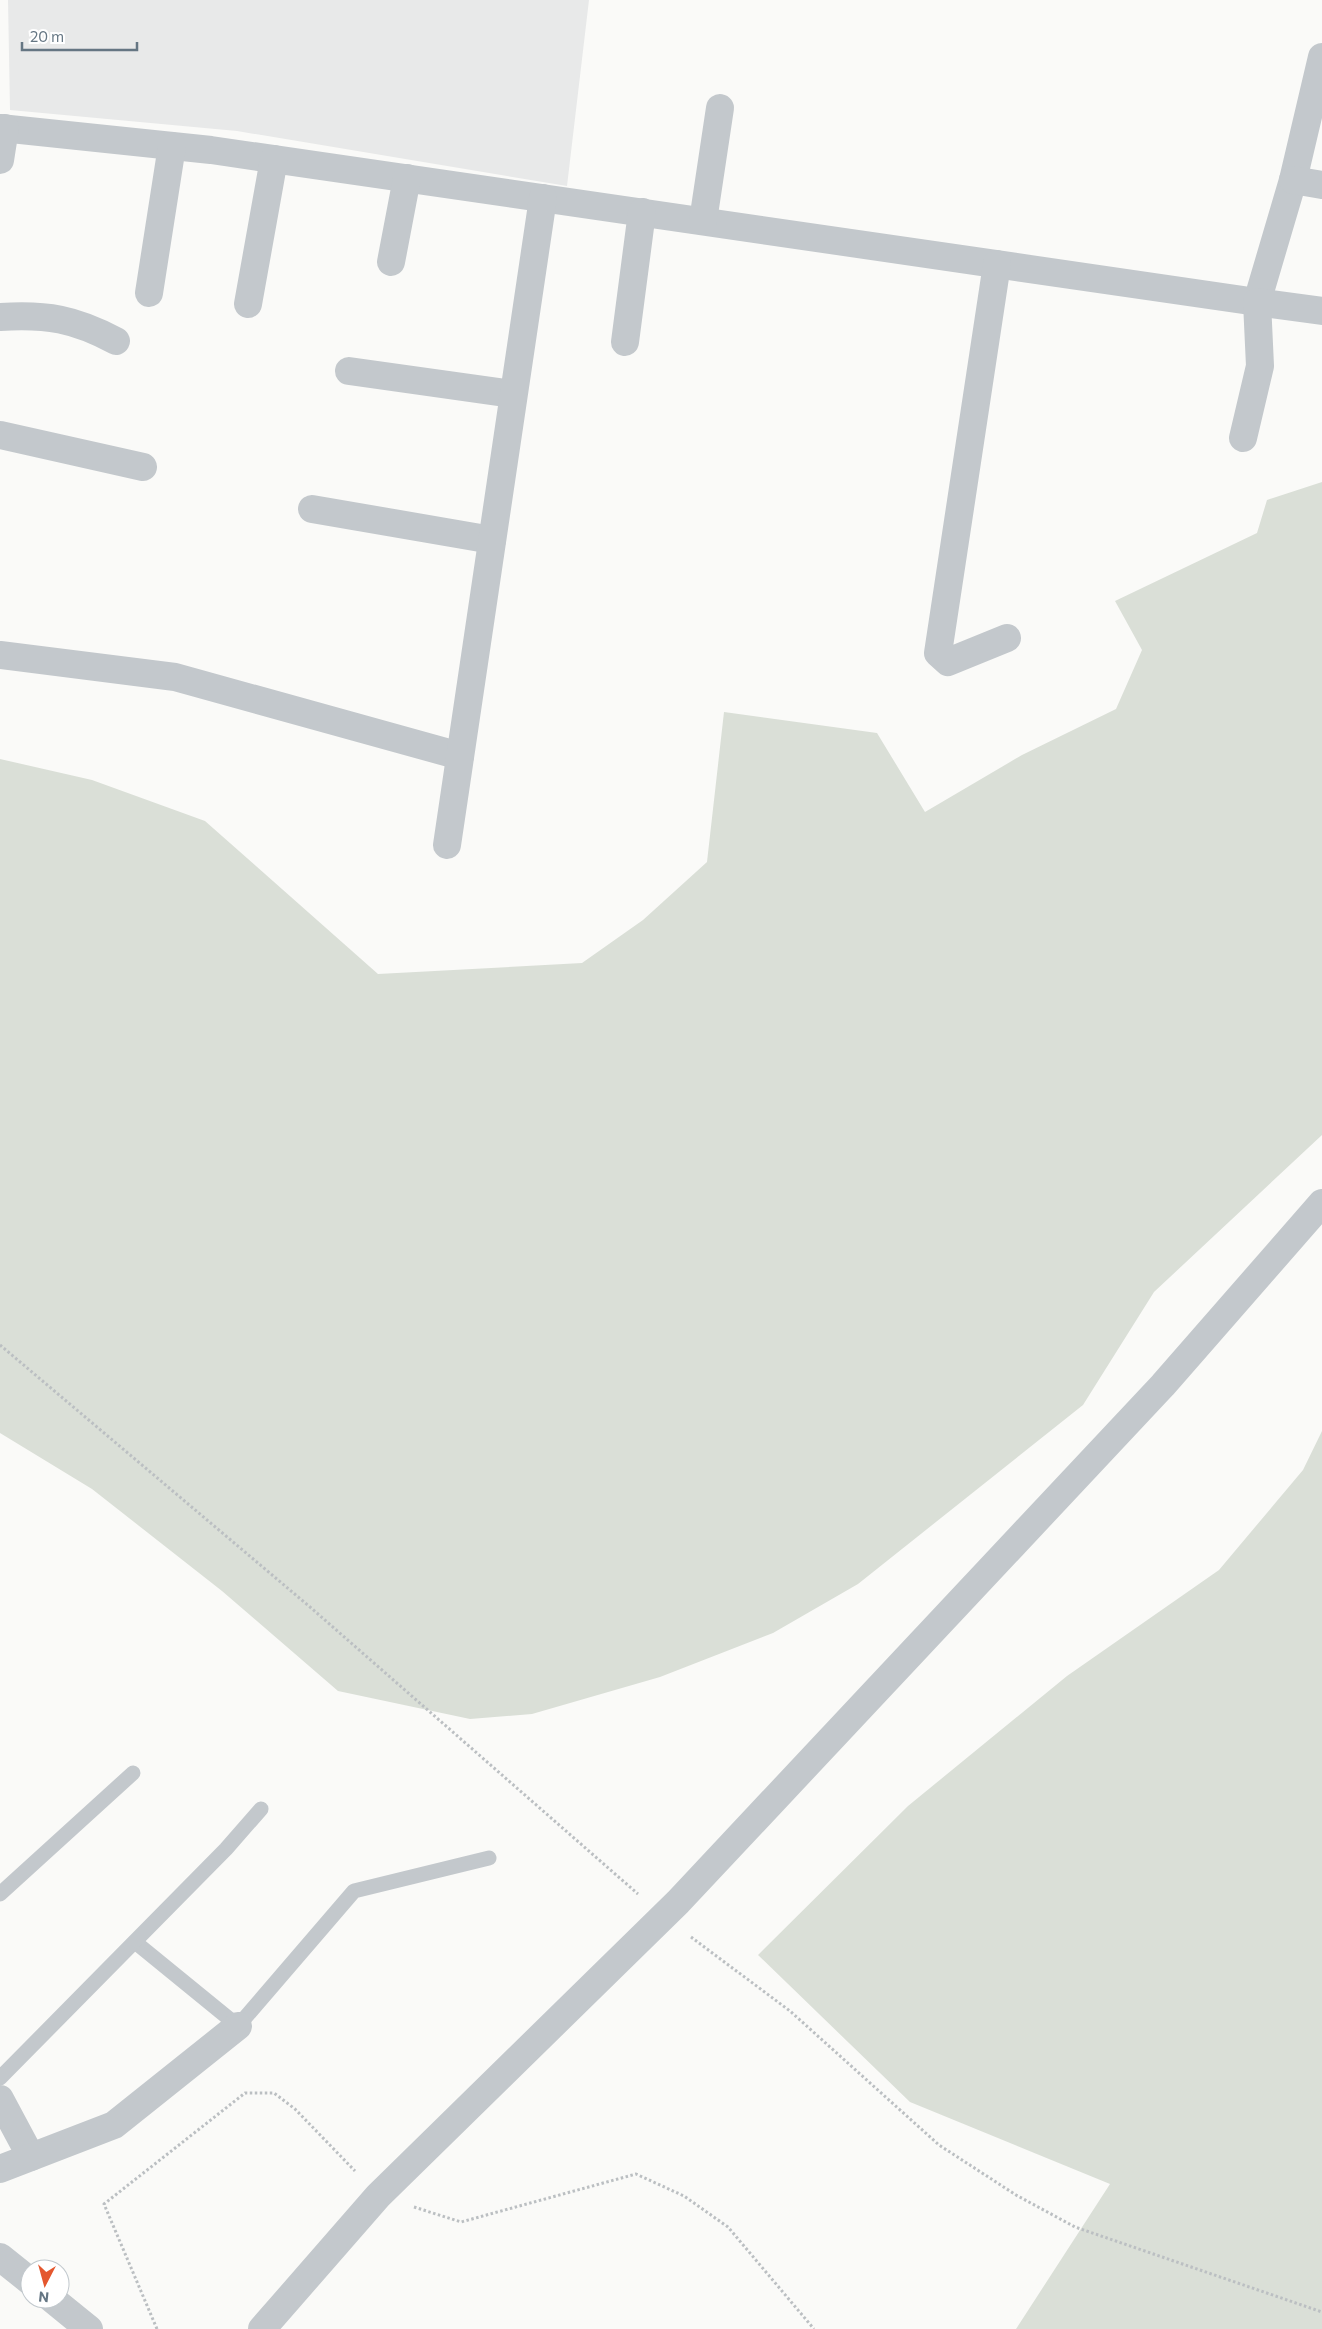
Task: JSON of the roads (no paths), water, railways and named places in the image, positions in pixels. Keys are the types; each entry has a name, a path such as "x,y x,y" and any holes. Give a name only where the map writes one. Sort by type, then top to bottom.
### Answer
{"street":[{"path":"1243,438 1260,366 1257,302 1293,180 1322,57"},
{"path":"703,221 720,108"},
{"path":"0,160 3,128 172,146 407,178 1322,312"},
{"path":"149,294 172,146"},
{"path":"248,304 274,159"},
{"path":"391,262 407,178"},
{"path":"1293,180 1322,185"},
{"path":"447,845 543,198"},
{"path":"625,342 642,212"},
{"path":"997,264 938,653 948,662 1008,638"},
{"path":"0,317 34,314 86,325 116,340"},
{"path":"348,371 514,394"},
{"path":"0,435 143,467"},
{"path":"312,509 492,540"},
{"path":"0,655 175,677 460,756"},
{"path":"262,2329 378,2196 664,1917 1163,1385 1322,1203"},
{"path":"0,2169 114,2125 238,2026"},
{"path":"0,2099 31,2157"},
{"path":"0,2257 20,2273"},
{"path":"64,2309 89,2329"}],"lane":[{"path":"0,1894 133,1773"},
{"path":"0,2078 226,1849 261,1809"},
{"path":"135,1942 238,2026 354,1891 489,1858"}]}
